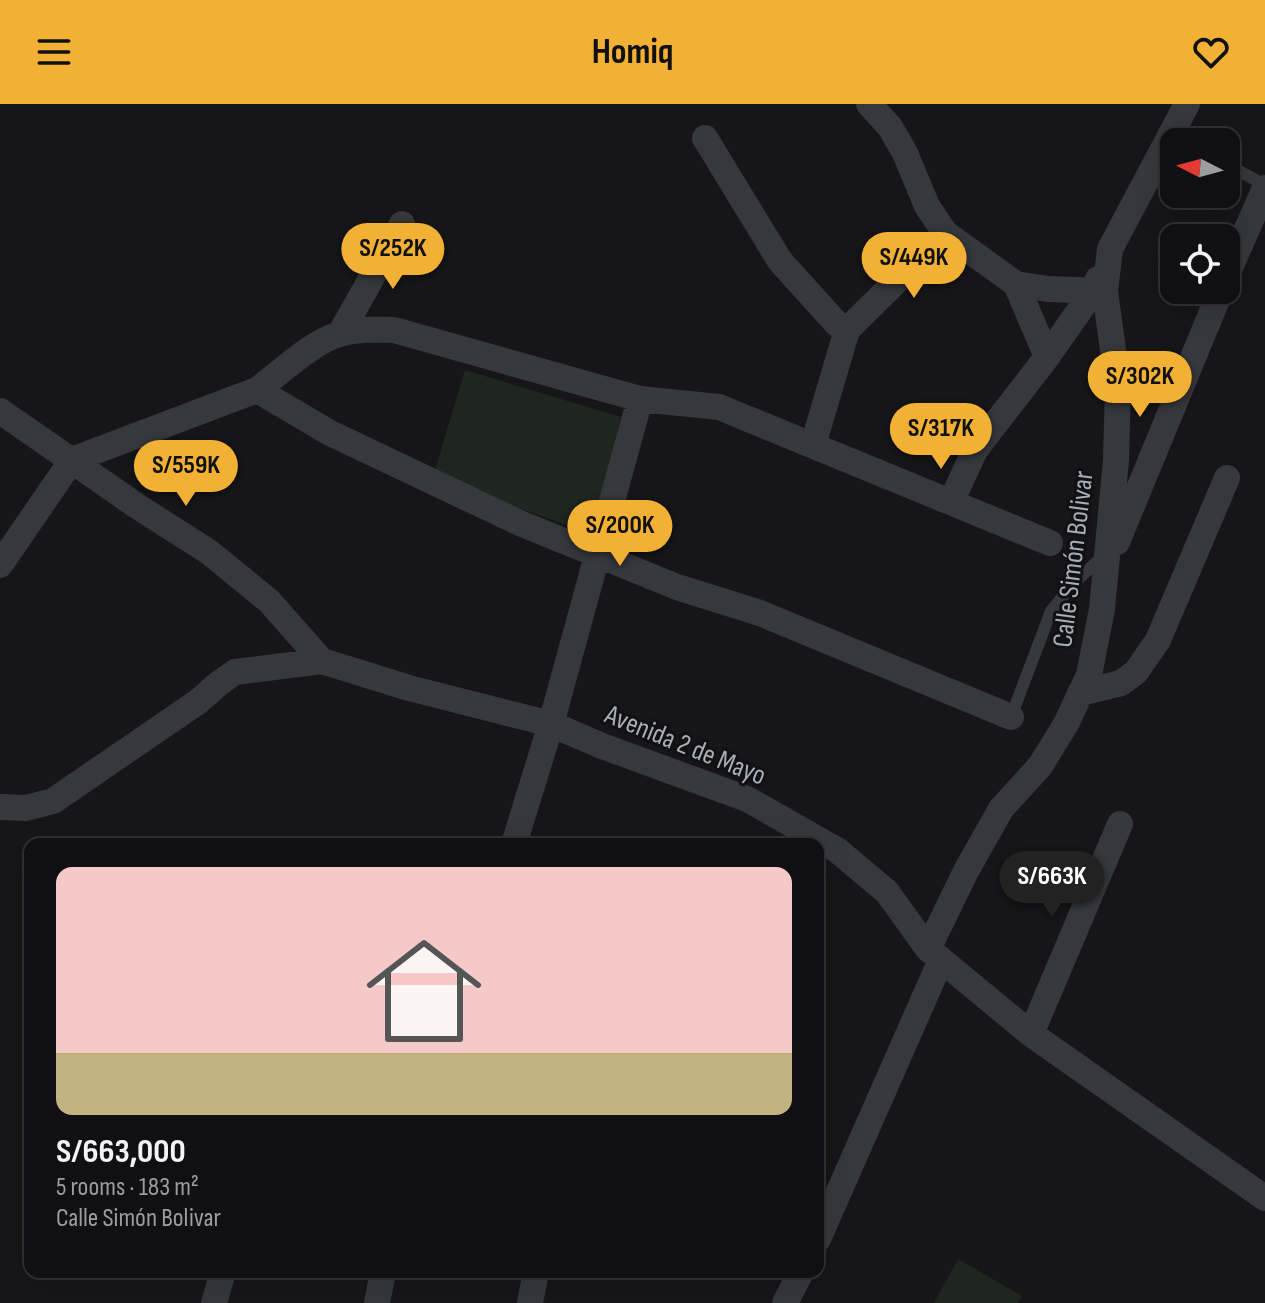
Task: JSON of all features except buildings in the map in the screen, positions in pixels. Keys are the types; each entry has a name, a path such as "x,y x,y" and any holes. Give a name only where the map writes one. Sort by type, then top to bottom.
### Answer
{"street":[{"path":"869,104 890,127 905,153 927,206 945,233 1016,284 1099,291"},
{"path":"1181,128 1187,104"},
{"path":"705,138 780,261 837,324 847,330"},
{"path":"951,502 975,450 1099,291 1110,249 1160,169"},
{"path":"1240,245 1265,187"},
{"path":"340,334 402,224"},
{"path":"813,445 847,330 945,233"},
{"path":"1016,284 1047,357"},
{"name":"Calle Simón Bolivar","path":"824,1224 966,871 1001,809 1040,766 1066,724 1089,675 1102,609 1116,460 1118,387 1099,291"},
{"path":"1107,559 1215,304"},
{"path":"0,565 72,460 257,390 320,344 355,330 394,330 640,399 719,407 1050,543"},
{"path":"257,390 330,433 522,524 677,587 760,613 1011,717"},
{"path":"516,838 551,724 640,399"},
{"path":"0,411 209,552 269,601 322,661"},
{"path":"1080,693 1121,683 1136,672 1158,640 1227,478"},
{"name":"Avenida 2 de Mayo","path":"0,807 26,808 53,801 199,701 235,672 322,661 409,688 551,724 747,799 816,838"},
{"path":"1031,1034 1120,824"},
{"name":"Avenida 2 de Mayo","path":"824,843 887,892 934,954 1031,1034 1265,1198"},
{"path":"214,1303 221,1278"},
{"path":"377,1303 382,1278"},
{"path":"530,1303 535,1278"},
{"path":"785,1303 798,1278"}],"lane":[{"path":"1240,172 1265,187"},
{"path":"1011,717 1051,611 1072,585 1107,559"}],"shaded area":[{"path":"465,370 621,417 594,535 433,477"},
{"path":"958,1259 1022,1296 1018,1303 934,1303"}]}
